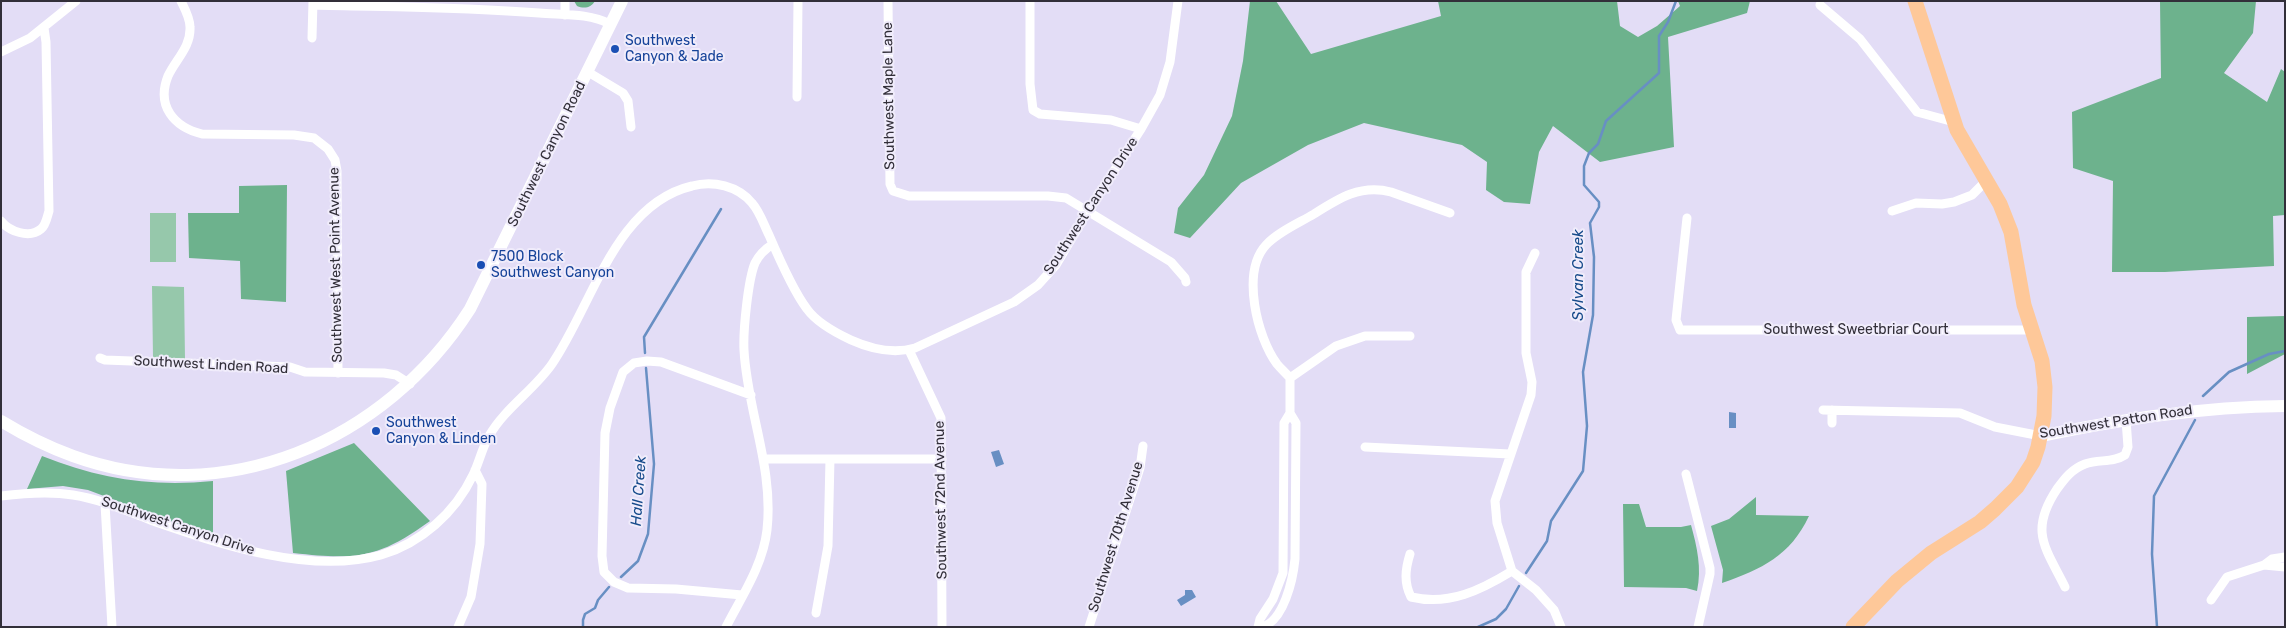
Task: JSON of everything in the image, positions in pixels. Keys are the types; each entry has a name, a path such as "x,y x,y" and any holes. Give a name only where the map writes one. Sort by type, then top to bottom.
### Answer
{"main road":[{"name":"Southwest Canyon Road","path":"1,422 42,444 96,463 165,473 215,473 266,463 319,444 365,419 410,384 440,352 470,309 622,1"},
{"path":"1853,627 1874,603 1907,572 1931,553 1980,522 2010,495 2028,472 2041,436 2045,386 2041,354 2022,297 2011,232 2000,204 1964,145 1954,122 1915,1"},
{"name":"Southwest Patton Road","path":"2041,436 2192,410 2285,406"}],"street":[{"path":"1,52 17,45 44,28 76,1"},
{"name":"Southwest West Point Avenue","path":"181,1 190,27 187,44 168,78 165,91 169,113 175,122 188,130 202,134 294,135 314,138 328,149 335,160 337,171 338,373"},
{"path":"565,1 565,15"},
{"path":"797,96 798,1"},
{"name":"Southwest Maple Lane","path":"888,1 888,122 890,184 893,191 909,196 1059,197 1072,201 1088,211"},
{"path":"1030,1 1030,84 1033,110 1040,114 1111,120 1141,129"},
{"name":"Southwest Canyon Drive","path":"1,496 56,493 76,495 198,536 253,551 311,559 347,560 383,554 419,538 450,511 462,495 488,438 498,422 552,364 608,260 639,217 650,207 677,191 693,185 719,184 732,188 752,203 807,309 837,334 873,349 909,350 1012,303 1038,285 1056,265 1141,129 1165,84 1178,1"},
{"path":"312,38 313,3 453,5 594,18 610,24"},
{"path":"1820,5 1860,39 1917,112 1954,122"},
{"path":"1,221 5,226 18,233 30,233 40,229 49,211 46,42 44,28"},
{"path":"588,72 623,93 628,101 630,127"},
{"path":"1892,211 1916,203 1942,204 1954,202 1972,194 1986,181"},
{"path":"1260,627 1269,625 1277,615 1287,595 1296,559 1296,423 1290,413 1290,378 1277,364 1270,352 1258,317 1255,302 1254,270 1257,260 1267,245 1340,197 1361,190 1382,189 1450,213"},
{"path":"1088,211 1171,262 1185,278 1186,282"},
{"name":"Southwest Sweetbriar Court","path":"1687,218 1676,320 1680,330 2033,330"},
{"path":"726,627 759,560 767,529 763,459 744,348 750,287 755,263 766,248 773,244"},
{"path":"1536,253 1526,272 1526,353 1532,382 1531,395 1495,501 1497,523 1512,572 1536,590 1554,610 1561,627"},
{"path":"1290,378 1336,346 1365,336 1410,336"},
{"name":"Southwest 72nd Avenue","path":"909,350 941,418 942,627"},
{"name":"Southwest Linden Road","path":"100,358 290,367 305,372 390,373 410,384"},
{"path":"742,595 676,589 628,588 614,582 604,572 602,556 605,432 610,408 623,372 634,363 647,361 661,362 751,395"},
{"name":"Southwest Patton Road","path":"1832,423 1827,410 1960,413 1994,426 2041,436"},
{"path":"2065,587 2041,535 2043,513 2069,473 2086,464 2113,460 2125,455 2128,447 2126,420"},
{"name":"Southwest 70th Avenue","path":"1089,627 1140,468 1143,446"},
{"path":"1365,447 1453,453 1510,454"},
{"path":"763,459 942,458"},
{"path":"816,613 828,546 830,459"},
{"path":"458,627 471,597 480,544 482,484 475,470"},
{"path":"1686,474 1710,568 1698,627"},
{"path":"105,504 112,627"},
{"path":"1410,554 1405,586 1411,597 1426,601 1452,599 1484,588 1512,572"},
{"path":"2264,566 2272,559 2285,557"},
{"path":"2211,600 2228,577 2264,566 2285,567"}],"green space":[{"path":"574,1 595,1 585,8 577,6"},
{"path":"1250,1 1276,1 1311,54 1441,16 1438,1 1617,1 1620,26 1638,37 1657,26 1680,6 1678,1 1750,1 1747,13 1668,37 1674,147 1600,162 1553,126 1539,152 1530,204 1504,202 1486,190 1487,162 1462,145 1364,123 1308,145 1241,183 1190,238 1174,233 1178,208 1204,175 1232,116 1243,61"},
{"path":"2160,1 2256,1 2253,33 2224,73 2267,102 2281,69 2285,72 2285,215 2273,216 2274,266 2165,272 2112,272 2113,181 2073,168 2072,112 2161,78"},
{"path":"287,185 286,302 241,299 240,261 189,258 188,213 239,213 239,186"},
{"path":"150,213 176,213 176,262 150,262"},
{"path":"152,286 184,287 185,359 153,358"},
{"path":"2285,316 2285,354 2247,374 2247,317"},
{"path":"354,443 430,521 395,543 365,554 333,556 293,553 286,471"},
{"path":"42,456 105,476 147,482 190,483 213,481 213,537 88,490 63,486 27,489"},
{"path":"1756,497 1756,515 1809,516 1801,530 1784,551 1762,566 1722,583 1723,570 1711,526 1729,519"},
{"path":"1623,504 1639,504 1646,527 1681,527 1691,525 1699,566 1697,591 1686,588 1624,587"}],"water":[{"path":"1729,412 1736,413 1736,428 1729,428"},
{"path":"999,450 1004,464 996,467 991,452"},
{"path":"1185,590 1192,590 1196,597 1181,606 1177,600 1185,595"}],"waterway":[{"name":"Sylvan Creek","path":"1526,573 1547,541 1551,521 1583,471 1587,426 1583,372 1593,315 1594,257 1590,223 1599,207 1599,202 1584,185 1584,166 1589,153 1598,144 1606,121 1659,73 1659,36 1668,22 1676,1"},
{"name":"Hall Creek","path":"645,353 644,337 721,209"},
{"path":"2203,396 2229,372 2269,354 2285,351"},
{"name":"Hall Creek","path":"621,577 638,561 648,534 654,464 646,368"},
{"path":"2157,627 2152,554 2154,496 2195,420"},
{"name":"Sylvan Creek","path":"1478,627 1496,619 1506,609 1519,586"},
{"name":"Hall Creek","path":"583,627 585,614 595,608 598,600 609,587"}],"place":[{"name":"Southwest Canyon & Jade","path":"615,49"},
{"name":"7500 Block Southwest Canyon","path":"481,265"},
{"name":"Southwest Canyon & Linden","path":"376,431"}]}
